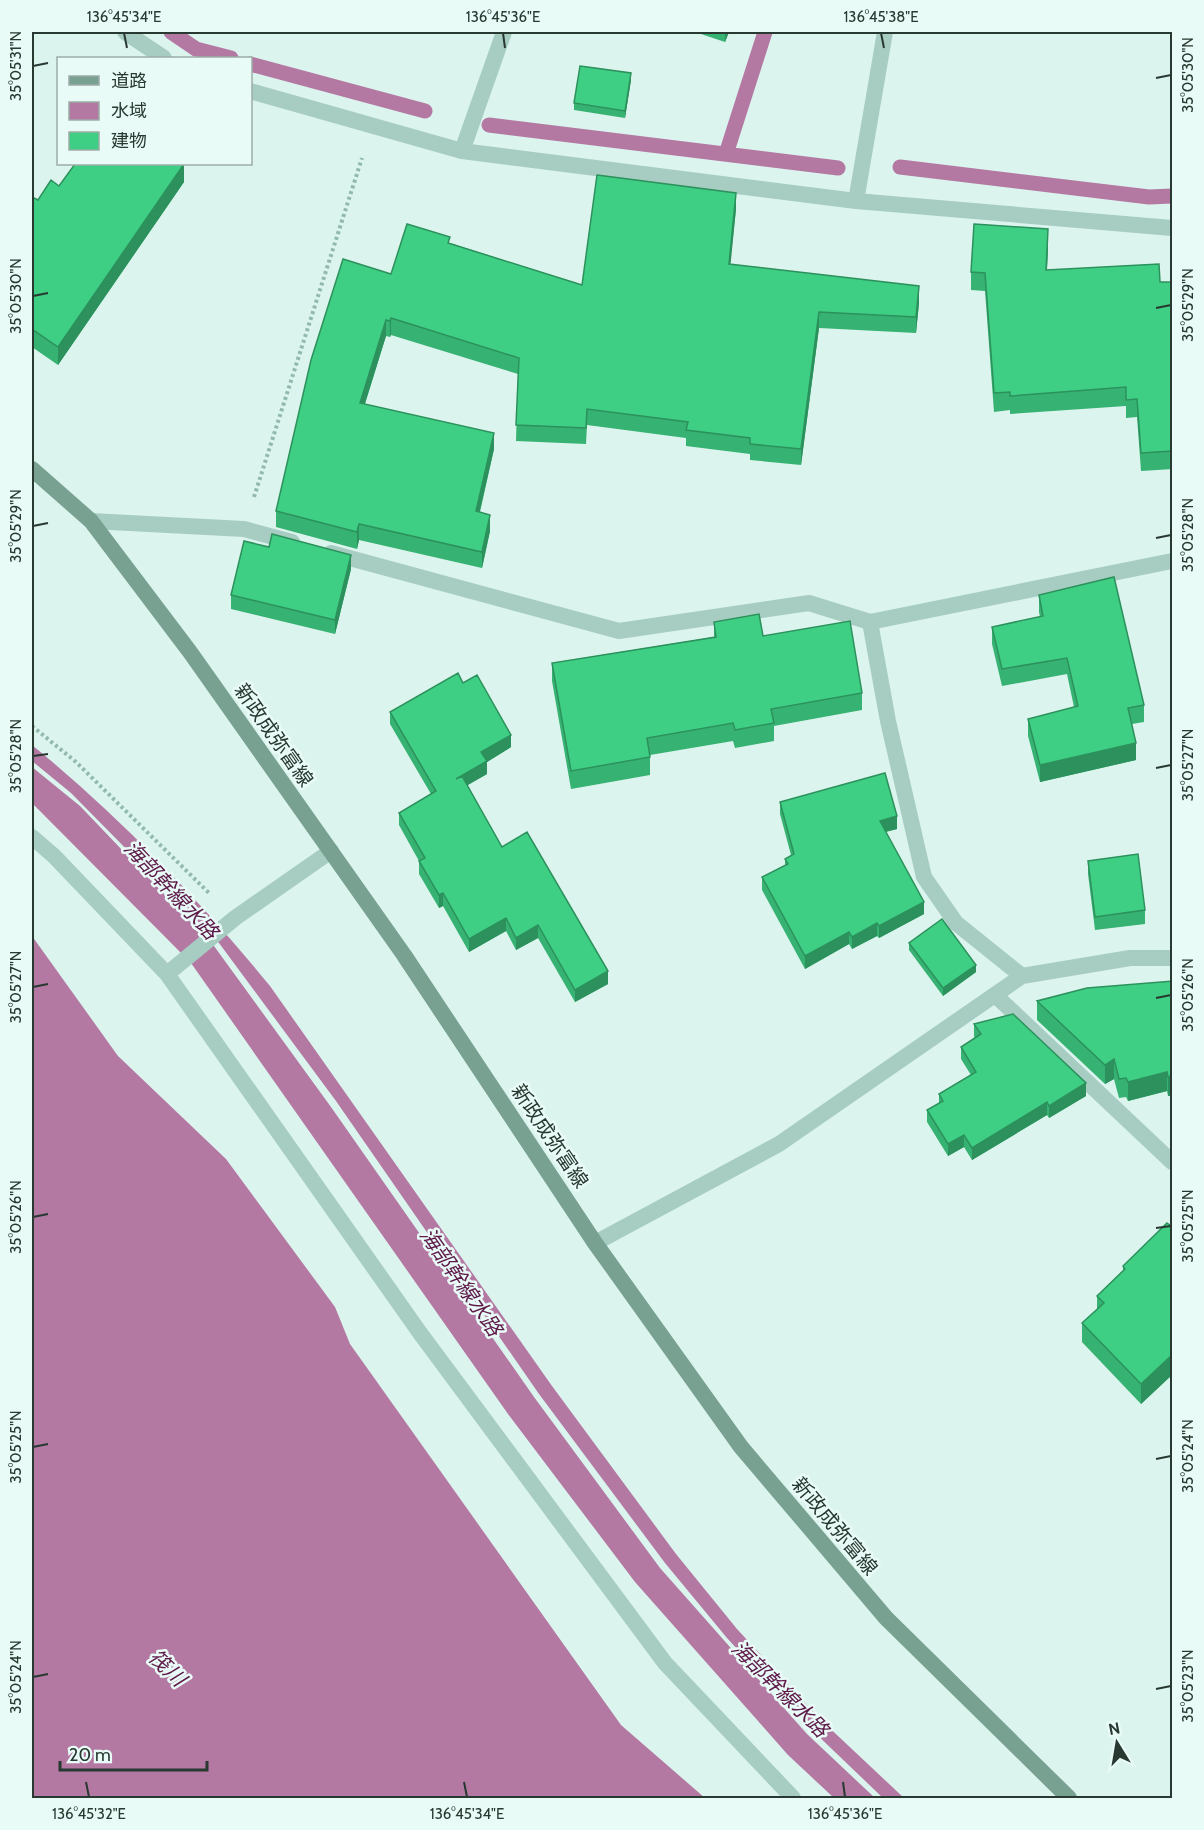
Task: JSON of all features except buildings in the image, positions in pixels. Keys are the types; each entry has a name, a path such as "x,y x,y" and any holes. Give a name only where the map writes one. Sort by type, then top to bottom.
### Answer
{"main road":[{"name":"新政成弥富線","path":"32,469 91,521 190,652 404,954 596,1243 741,1447 886,1618 1069,1798"}],"street":[{"path":"125,32 162,57"},
{"path":"462,151 504,32"},
{"path":"856,201 885,32"},
{"path":"252,92 462,151 856,201 1173,228"},
{"path":"91,521 244,529 619,631 809,603 870,622 1173,561"},
{"path":"870,622 888,721 924,877 956,922 1022,976"},
{"path":"32,837 173,970 420,1333 665,1663 793,1798"},
{"path":"173,970 235,918 331,851"},
{"path":"596,1243 779,1144 1022,976 1130,958 1173,958"},
{"path":"995,995 1173,1162"}],"path":[{"path":"244,529 372,126"},
{"path":"32,726 76,762 235,918"}],"water":[{"name":"海部幹線水路","path":"32,745 127,829 243,953 270,986 552,1386 676,1554 737,1629 821,1720 904,1798 883,1798 811,1729 727,1638 665,1563 539,1394 336,1101 219,943 71,793 32,761"},
{"path":"32,767 80,806 214,946 331,1107 534,1397 660,1568 807,1734 875,1798 834,1798 788,1755 635,1582 508,1414 191,963 32,803"},
{"name":"筏川","path":"32,936 118,1056 226,1159 335,1307 350,1344 621,1725 705,1798 32,1798"}],"waterway":[{"path":"171,32 196,49 227,57"},
{"path":"726,154 765,32"},
{"path":"252,65 425,111"},
{"path":"489,125 838,168"},
{"path":"900,167 1149,197 1172,196"}]}
